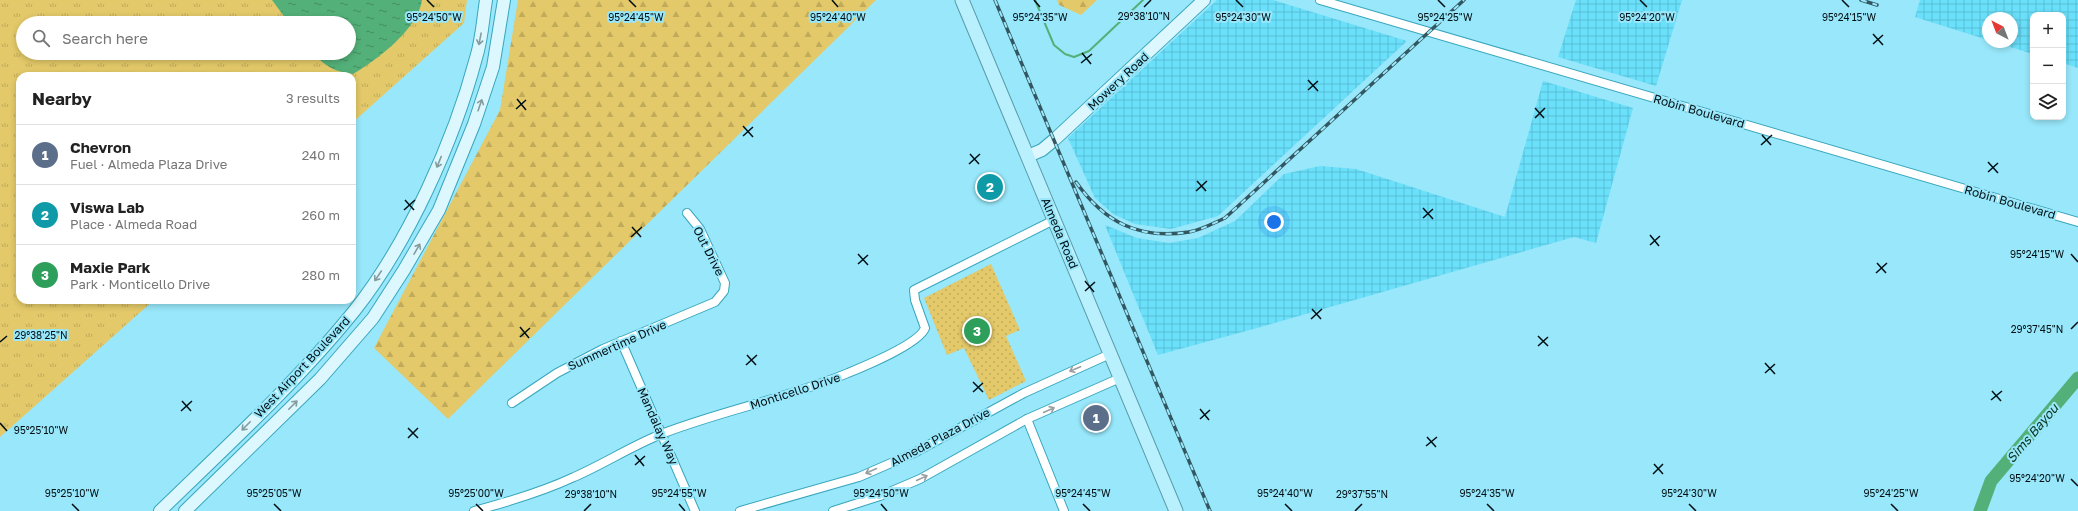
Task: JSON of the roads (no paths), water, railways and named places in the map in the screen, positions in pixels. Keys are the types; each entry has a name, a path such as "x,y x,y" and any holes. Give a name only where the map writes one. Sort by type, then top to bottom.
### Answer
{"main road":[{"name":"West Airport Boulevard","path":"160,511 326,344 356,308 388,261 422,201 457,118 477,58 486,0"},
{"name":"West Airport Boulevard","path":"185,511 320,379 373,318 404,270 439,210 474,124 493,67 504,0"},
{"name":"Almeda Road","path":"962,0 1176,511"},
{"name":"Mowery Road","path":"1028,156 1042,150 1054,140 1204,0"},
{"path":"457,118 474,124"},
{"path":"388,261 404,270"},
{"path":"209,463 222,476"}],"street":[{"name":"Robin Boulevard","path":"1320,0 2078,222"},
{"name":"Out Drive","path":"687,213 700,229 725,282 724,292"},
{"name":"Monticello Drive","path":"474,511 517,499 574,478 662,434 711,416 818,385 862,368 898,350 918,338 925,328 915,300 914,290 1054,220"},
{"name":"Summertime Drive","path":"512,403 557,373 621,341 715,302 724,292"},
{"name":"Mandalay Way","path":"621,341 695,511"},
{"name":"Almeda Plaza Drive","path":"740,511 859,477 914,453 1024,393 1110,354"},
{"name":"Almeda Plaza Drive","path":"833,511 880,496 920,479 1027,419 1120,378"},
{"path":"1027,419 1064,511"}],"water":[{"path":"272,0 422,0 419,11 413,22 395,43 373,61 356,72 341,72 331,68 320,60 356,60 356,16 284,16"}],"waterway":[{"path":"1035,0 1054,45 1065,54 1074,57 1089,51 1143,0"},
{"name":"Sims Bayou","path":"1980,511 1991,481 2078,378"}],"railway":[{"path":"995,0 1210,511"},
{"path":"1076,182 1098,208 1111,218 1124,225 1139,230 1171,234 1189,232 1203,228 1225,218 1464,0"},
{"path":"1861,0 1877,5"}],"place":[{"name":"Viswa Lab","path":"990,187"},
{"name":"Maxie Park","path":"977,331"},
{"name":"Chevron","path":"1096,418"}]}
